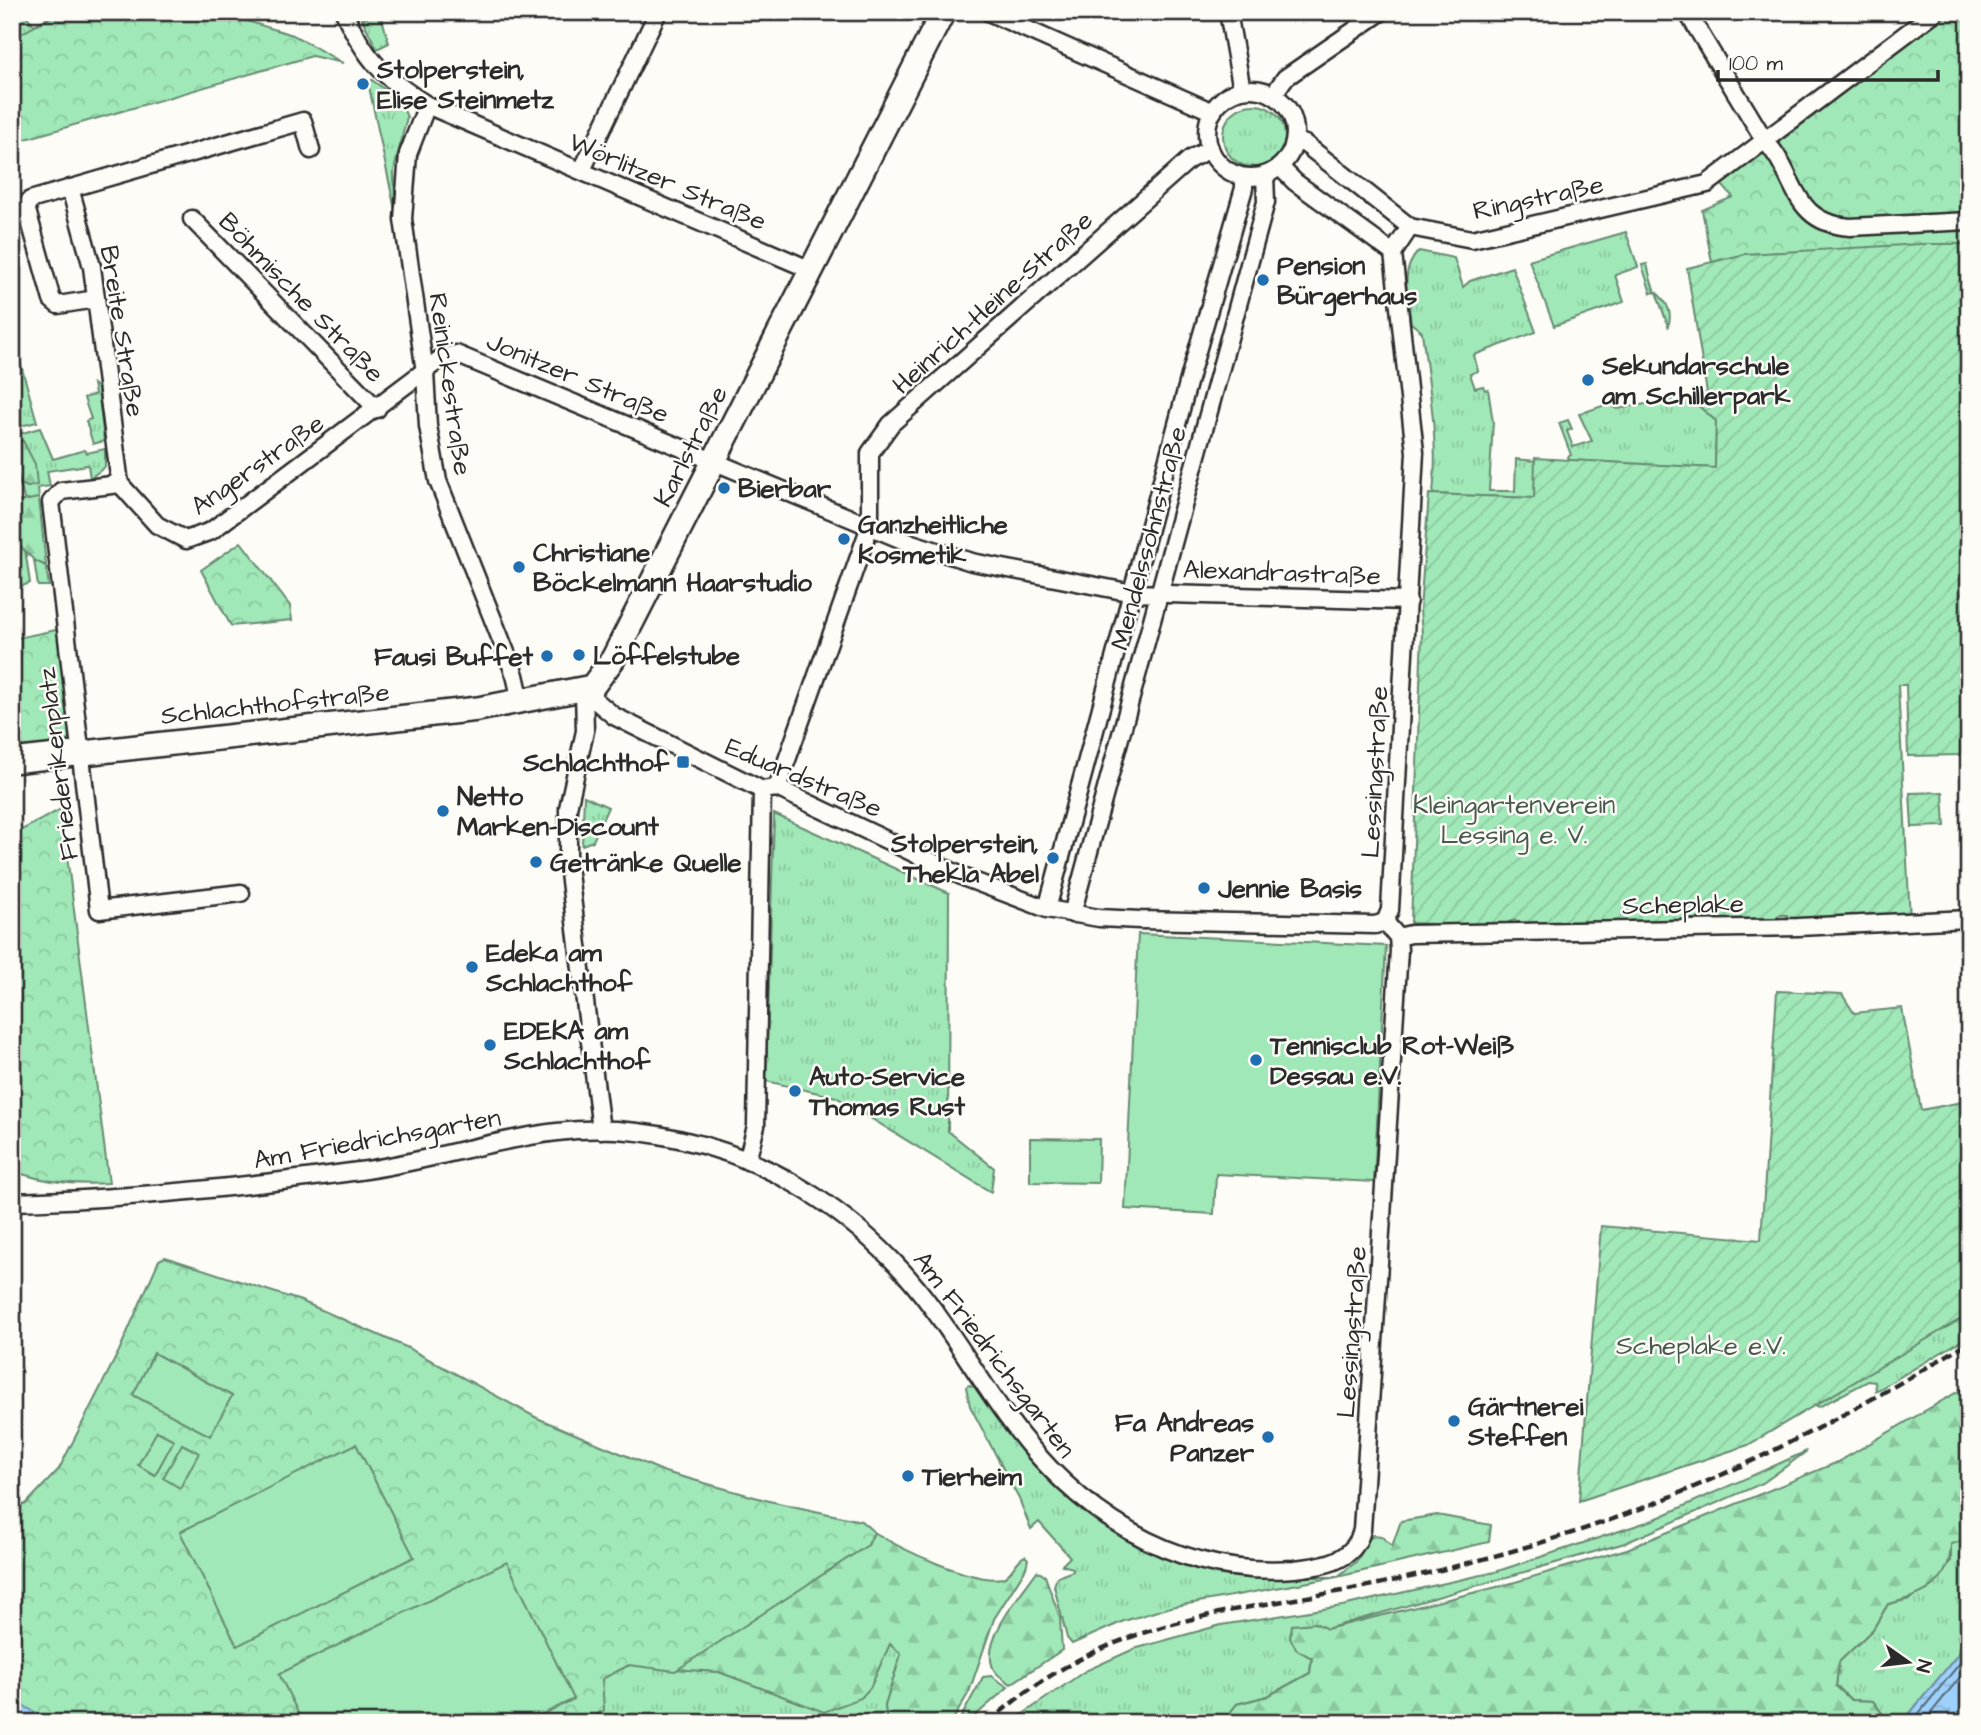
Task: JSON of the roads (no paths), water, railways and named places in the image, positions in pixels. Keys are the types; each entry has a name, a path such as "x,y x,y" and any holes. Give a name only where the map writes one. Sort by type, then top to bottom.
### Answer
{"main road":[{"name":"Karlstraße","path":"584,691 605,673 943,12"},
{"name":"Schlachthofstraße","path":"12,761 478,709 584,691"}],"street":[{"name":"Wörlitzer Straße","path":"344,12 370,61 397,86 426,105 811,270"},
{"path":"582,170 658,12"},
{"path":"988,12 1213,112"},
{"path":"1228,12 1242,90"},
{"path":"1273,95 1285,78 1381,12"},
{"path":"1687,12 1765,141 1775,152 1799,201 1822,221 1850,227 1969,221"},
{"name":"Ringstraße","path":"1295,141 1304,144 1410,227 1472,239 1707,184 1935,12"},
{"path":"1258,89 1273,95 1291,114 1295,141 1291,153 1272,171 1244,177 1224,167 1210,149 1208,130 1213,112 1228,96 1242,90 1258,89"},
{"name":"Reinickestraße","path":"426,105 408,154 403,219 425,372 428,426 438,481 515,675 521,701"},
{"path":"96,299 58,305 52,300 26,207 30,200 303,121 311,150"},
{"name":"Heinrich-Heine-Straße","path":"770,789 870,526 870,453 884,431 1190,159 1210,149"},
{"path":"1272,171 1295,182 1392,253 1410,227"},
{"name":"Mendelssohnstraße","path":"1072,914 1266,202 1272,171"},
{"name":"Mendelssohnstraße","path":"1047,909 1244,188 1244,177"},
{"name":"Breite Straße","path":"70,188 92,267 120,484"},
{"name":"Böhmische Straße","path":"192,219 377,409"},
{"name":"Lessingstraße","path":"1385,922 1390,910 1415,452 1392,253"},
{"name":"Jonitzer Straße","path":"425,372 443,357 456,354 714,460"},
{"name":"Angerstraße","path":"120,484 157,525 186,540 211,531 425,372"},
{"name":"Alexandrastraße","path":"714,460 905,541 972,562 1133,593 1408,601"},
{"name":"Friederikenplatz","path":"120,484 61,491 51,502 99,910 241,893"},
{"path":"584,691 585,731 568,808 568,865 601,1130"},
{"name":"Eduardstraße","path":"584,691 617,718 968,878 1047,909 1072,914 1184,922 1375,925 1385,922"},
{"path":"747,1161 756,1126 770,789"},
{"name":"Scheplake","path":"1398,937 1410,934 1811,926 1969,919"},
{"path":"1385,922 1398,937"},
{"name":"Lessingstraße","path":"1362,1530 1398,937"},
{"name":"Am Friedrichsgarten","path":"12,1202 78,1200 270,1184 397,1165 541,1134 601,1130 670,1139 747,1161 778,1175 820,1200 895,1263 942,1321 1036,1454 1074,1493 1129,1532 1163,1549 1208,1563 1289,1569 1321,1565 1344,1557 1355,1548 1362,1530"}],"water":[{"path":"1969,1641 1969,1723 1902,1723"},
{"path":"21,1704 50,1723 12,1723 19,1721"}],"railway":[{"path":"988,1723 1029,1690 1070,1664 1112,1644 1154,1629 1199,1617 1364,1587 1453,1567 1579,1531 1637,1510 1695,1487 1807,1434 1969,1342"}],"place":[{"name":"Stolperstein, Elise Steinmetz","path":"363,84"},
{"name":"Pension Bürgerhaus","path":"1263,280"},
{"name":"Sekundarschule am Schillerpark","path":"1588,380"},
{"name":"Bierbar","path":"724,488"},
{"name":"Ganzheitliche Kosmetik","path":"844,539"},
{"name":"Christiane Böckelmann Haarstudio","path":"519,567"},
{"name":"Löffelstube","path":"579,655"},
{"name":"Fausi Buffet","path":"547,656"},
{"name":"Schlachthof","path":"683,762"},
{"name":"Netto Marken-Discount","path":"443,811"},
{"name":"Stolperstein, Thekla Abel","path":"1053,858"},
{"name":"Getränke Quelle","path":"536,862"},
{"name":"Jennie Basis","path":"1204,888"},
{"name":"Edeka am Schlachthof","path":"472,967"},
{"name":"EDEKA am Schlachthof","path":"490,1045"},
{"name":"Tennisclub Rot-Weiß Dessau e.V.","path":"1256,1060"},
{"name":"Auto-Service Thomas Rust","path":"795,1091"},
{"name":"Gärtnerei Steffen","path":"1454,1421"},
{"name":"Fa Andreas Panzer","path":"1268,1437"},
{"name":"Tierheim","path":"908,1476"}],"park label":[{"name":"Kleingartenverein Lessing e. V.","path":"1514,819"},
{"name":"Scheplake e.V.","path":"1701,1345"}]}
